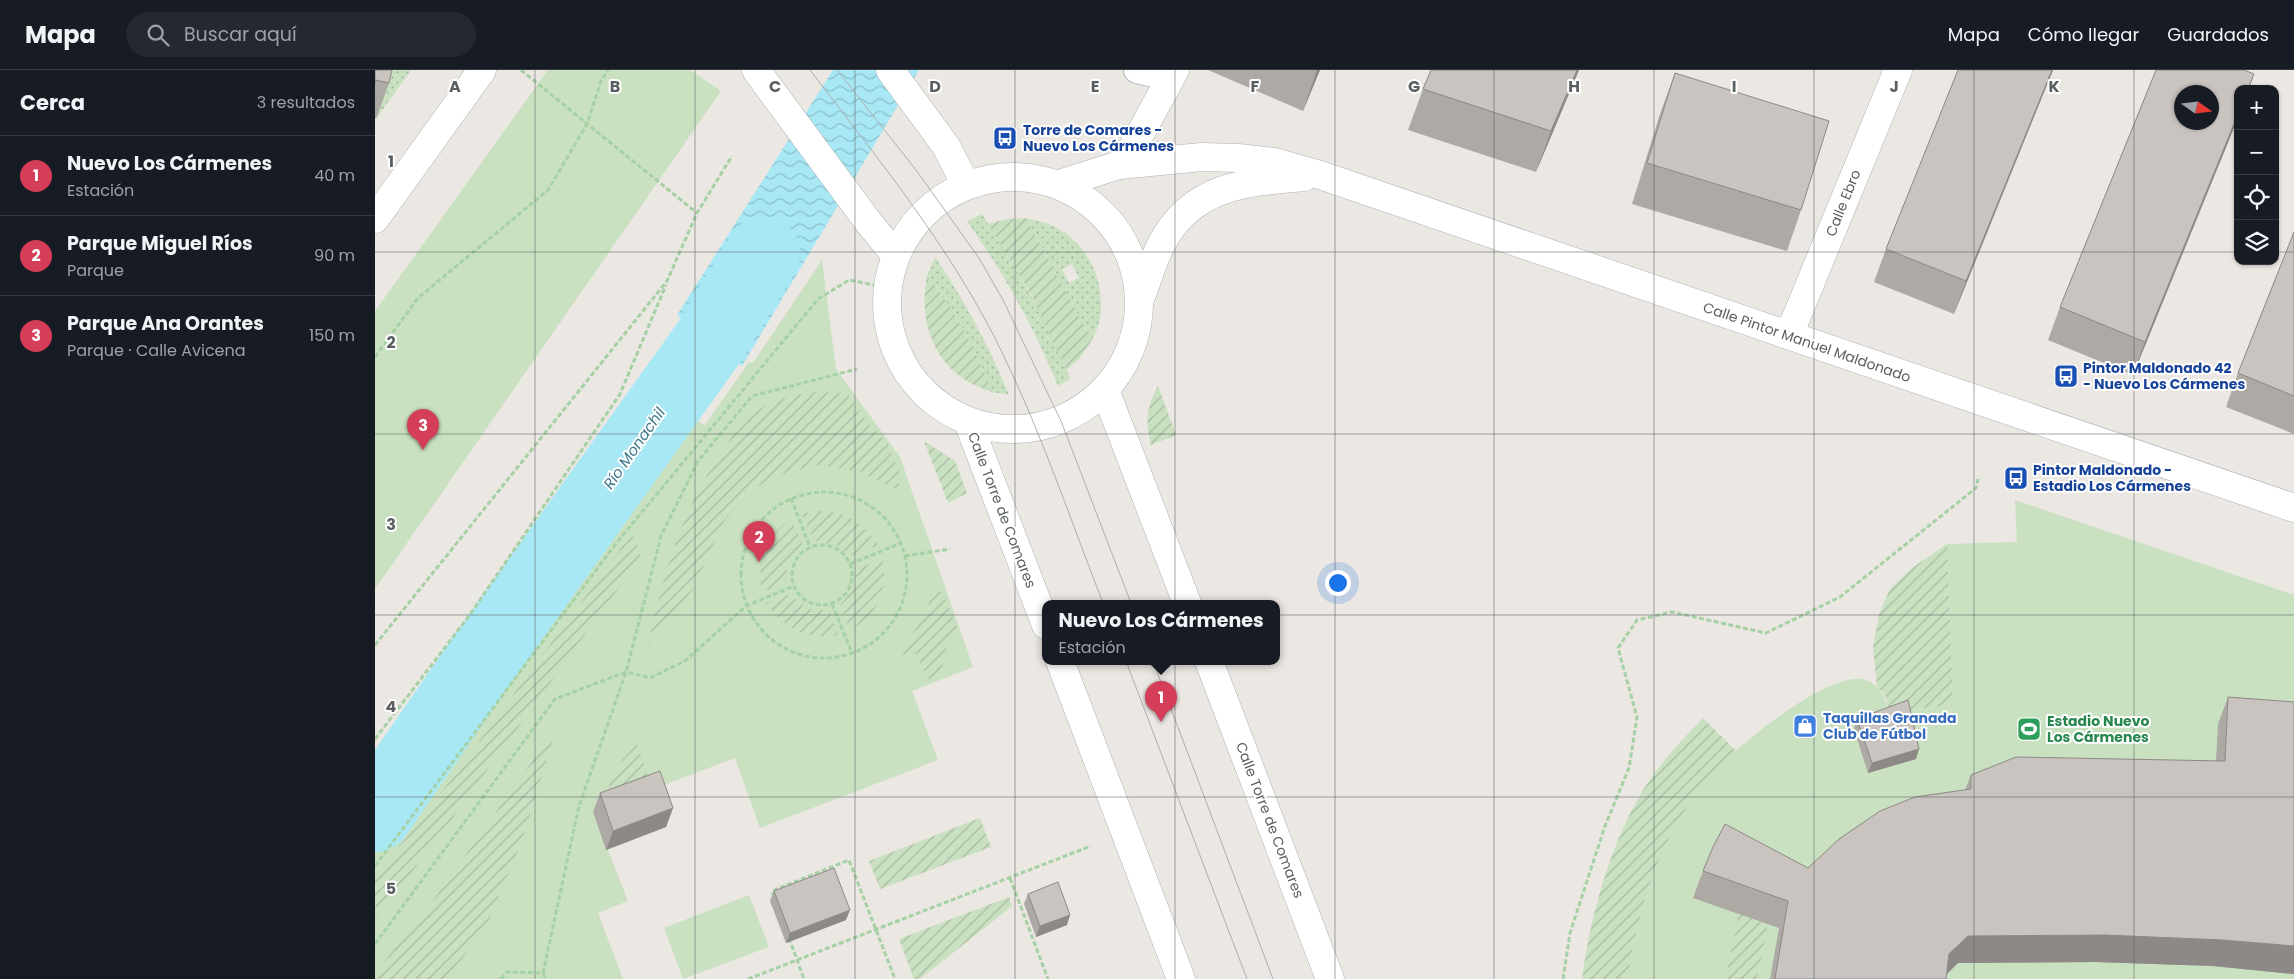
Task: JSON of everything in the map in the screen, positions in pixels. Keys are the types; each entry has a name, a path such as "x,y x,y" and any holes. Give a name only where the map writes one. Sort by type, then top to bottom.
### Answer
{"main road":[{"path":"375,219 482,70"},
{"path":"756,70 866,219 896,256"},
{"path":"890,70 946,146 966,185"},
{"name":"Calle Ebro","path":"1789,335 1898,70"},
{"path":"1119,165 1133,147 1157,72"},
{"name":"Calle Pintor Manuel Maldonado","path":"1059,184 1119,165 1202,157 1275,162 1320,175 2294,508"},
{"name":"Calle Pintor Manuel Maldonado","path":"1140,298 1163,240 1184,214 1212,192 1248,182 1320,175"},
{"path":"1012,176 1059,184 1100,210 1128,250 1140,298 1132,348 1105,390 1085,408 1069,416 1037,428 1002,430 969,422 925,395 897,354 888,321 887,288 896,256 920,216 937,201 966,185 1012,176"},
{"path":"1105,390 1186,600"},
{"name":"Calle Torre de Comares","path":"969,422 1042,614"},
{"path":"1062,665 1181,979"},
{"name":"Calle Torre de Comares","path":"1211,665 1330,979"}],"path":[{"path":"521,70 697,213"},
{"path":"375,357 418,298 548,190 587,124 601,81 608,70"},
{"path":"375,739 469,616 620,394 697,213 732,156"},
{"path":"375,866 614,546 819,299 849,280 887,288"},
{"path":"375,645 667,281"},
{"path":"545,979 543,973 579,806 626,672 661,536 698,461 752,396 857,369"},
{"path":"1563,979 1570,933 1605,826 1629,768 1637,717 1618,648 1637,620 1671,612 1765,633 1840,597 1976,488 1979,479"},
{"path":"817,492 843,494 867,504 887,521 901,543 905,556 907,580 901,604 891,625 873,642 852,653 827,658 801,655 778,645 759,628 746,606 741,581 743,555 753,531 770,512 791,498 817,492"},
{"path":"791,498 810,547"},
{"path":"850,564 901,543"},
{"path":"829,546 845,555 850,564 852,573 847,592 832,604 814,605 805,601 798,594 794,586 791,577 796,559 810,547 829,546"},
{"path":"905,556 950,549"},
{"path":"375,944 555,699 626,672 650,678 685,661 746,606 794,586"},
{"path":"832,604 852,653"},
{"path":"748,979 1091,846"},
{"path":"775,900 772,891 849,860 895,979"},
{"path":"1010,878 1048,979"},
{"path":"788,934 805,979"},
{"path":"501,979 507,972 543,973"}],"green space":[{"path":"388,70 411,70 376,119"},
{"path":"548,70 690,70 721,91 375,589 375,311"},
{"path":"982,214 1030,294 1061,357 1070,379 1058,386 1017,301 967,221"},
{"path":"1026,218 1061,230 1073,239 1091,262 1100,289 1101,304 1097,329 1092,340","holes":["1072,264 1079,278 1069,283 1062,269"]},
{"path":"1026,218 1092,340 1080,358 1066,370 1031,294 988,224 1007,219"},
{"path":"935,257 976,324 1009,395 992,392 964,331 947,303 927,276"},
{"path":"822,260 836,369 900,457 973,667 912,691 938,760 760,828 735,758 593,812 628,901 598,913 623,979 375,979 375,845 688,417 705,425 749,362 753,363"},
{"path":"927,276 947,303 964,331 992,392 973,385 958,374 945,362 935,348 925,314"},
{"path":"1158,386 1176,435 1151,445 1147,422 1149,408"},
{"path":"812,392 847,393 866,421 887,442 899,471 899,491 858,471 821,465 789,471 752,489 724,521 693,589 647,648 667,568 685,519 725,447 744,422 764,406 791,396"},
{"path":"924,441 955,461 967,493 948,503"},
{"name":"Estadio Nuevo Los Cármenes","path":"2015,500 2294,595 2294,979 1628,979 1640,916 1653,875 1670,837 1701,786 1758,732 1804,700 1846,680 1862,679 1874,684 1882,693 1890,716 1924,708 1953,705 1947,544 2017,542"},
{"path":"815,511 835,513 851,519 866,530 878,545 850,556 836,544 814,541 802,514"},
{"path":"791,519 803,546 794,554 789,562 786,583 762,592 760,570 765,551 775,533"},
{"path":"632,533 641,557 447,826 375,920 375,877 430,808"},
{"path":"1947,544 1953,705 1924,708 1889,716 1886,697 1877,686 1873,648 1879,614 1890,589 1912,568"},
{"path":"883,559 884,581 879,600 868,617 850,630 840,605 853,588 856,569"},
{"path":"937,590 943,593 958,630 946,649 941,671 931,683 915,653 906,660 901,650 925,616 932,593"},
{"path":"791,594 807,607 817,610 829,610 838,635 816,636 797,631 780,619 766,603"},
{"path":"1703,718 1736,751 1711,774 1691,800 1665,847 1645,898 1632,952 1628,979 1582,979 1599,896 1618,839 1644,788 1676,747"},
{"path":"557,726 522,841 486,927 447,979 375,979 375,973 432,902"},
{"path":"637,744 653,790 597,810 622,760"},
{"path":"980,818 991,847 880,889 869,861"},
{"path":"749,895 769,947 683,979 664,928"},
{"path":"1009,897 1012,906 920,979 914,979 899,939"},
{"path":"1739,914 1768,923 1757,979 1725,979"}],"water":[{"path":"833,70 919,70 742,366 677,315"}],"building":[{"path":"375,70 392,70 389,83 376,80 375,83"},
{"path":"1431,70 1577,70 1551,131 1423,89"},
{"path":"1958,70 2052,70 1966,281 1886,249"},
{"path":"2156,70 2244,70 2254,74 2250,85 2234,85 2234,124 2145,342 2060,307"},
{"path":"1675,73 1829,121 1801,210 1647,163"},
{"path":"2294,232 2294,396 2238,373"},
{"path":"2228,697 2294,702 2294,946 2223,940 2105,935 1968,936 1949,954 1946,979 1775,979 1788,901 1703,871 1725,824 1808,868 1839,839 1880,811 1915,797 1971,789 1971,775 2016,757 2225,761"},
{"path":"1908,700 1919,749 1872,763 1857,719"},
{"path":"660,771 673,808 613,831 600,793"},
{"path":"834,868 850,910 790,933 774,891"},
{"path":"1058,882 1070,915 1040,926 1028,894"}],"waterway":[{"name":"Río Monachil","path":"375,815 487,653 710,341 763,254"}],"tram line":[{"path":"810,70 925,223 947,255 986,321 1034,425 1102,600"},
{"path":"837,70 916,170 979,258 1003,300 1061,421 1130,600"},
{"path":"1128,665 1247,979"},
{"path":"1155,665 1273,979"}],"place":[{"name":"Torre de Comares - Nuevo Los Cármenes","path":"1005,138"},
{"name":"Pintor Maldonado 42 - Nuevo Los Cármenes","path":"2066,376"},
{"name":"Parque Ana Orantes","path":"423,450"},
{"name":"Pintor Maldonado - Estadio Los Cármenes","path":"2016,478"},
{"name":"Parque Miguel Ríos","path":"759,562"},
{"name":"Nuevo Los Cármenes","path":"1161,722"},
{"name":"Taquillas Granada Club de Fútbol","path":"1805,726"},
{"name":"Estadio Nuevo Los Cármenes","path":"2029,729"}]}
